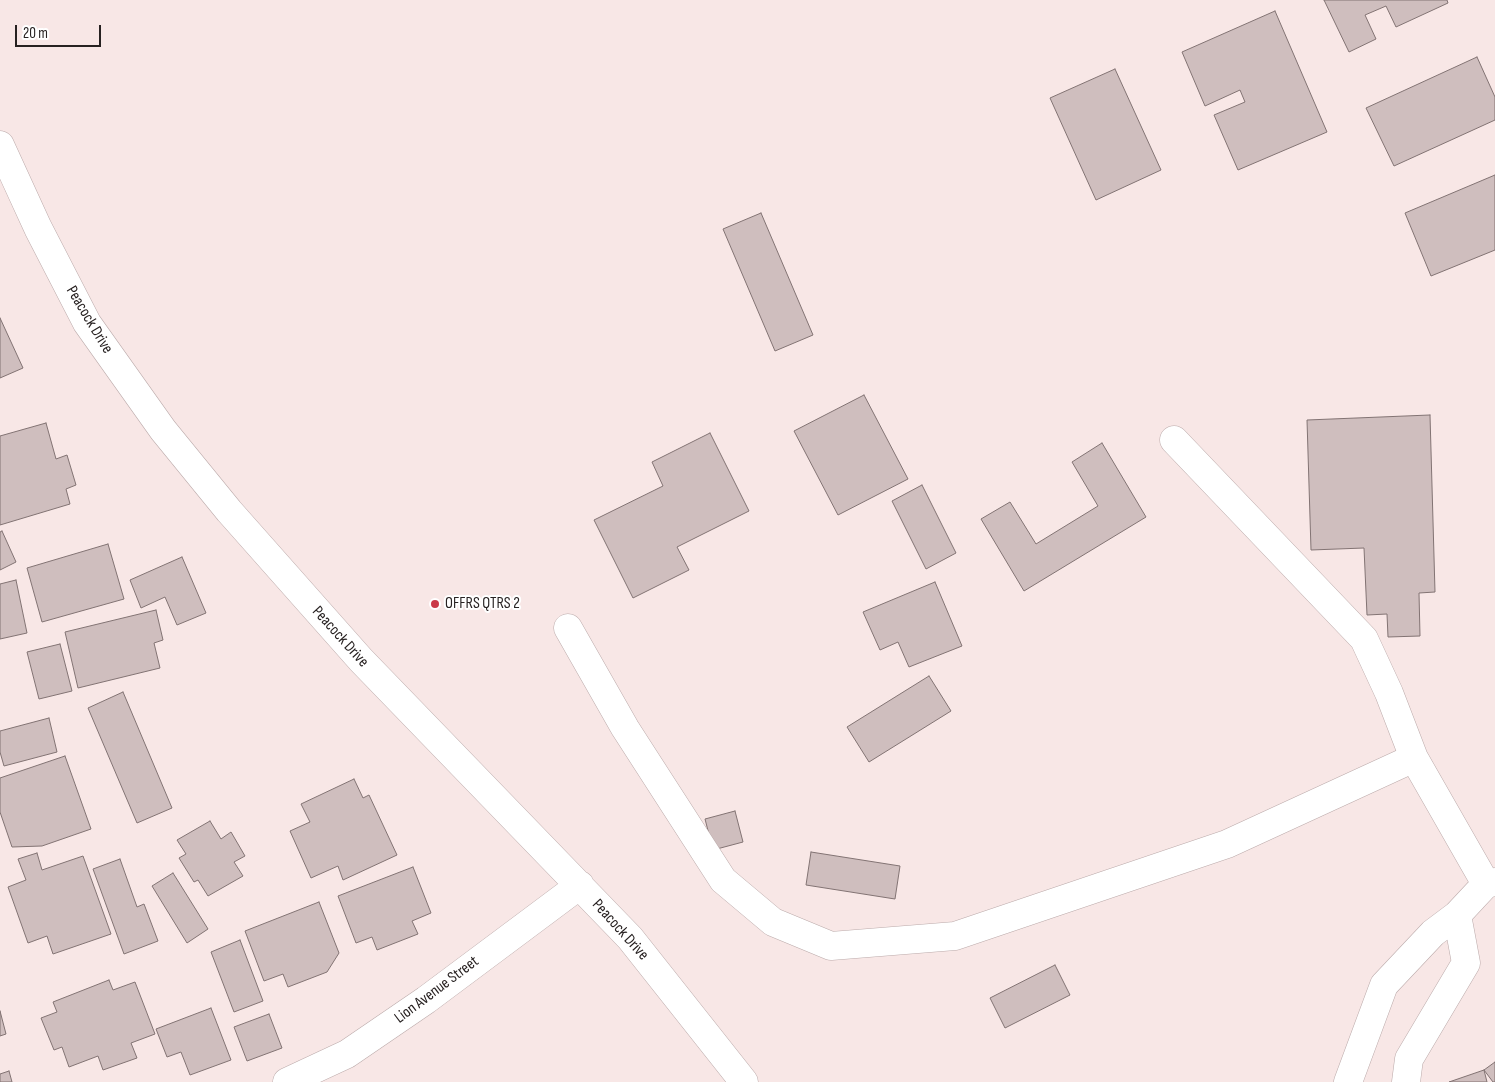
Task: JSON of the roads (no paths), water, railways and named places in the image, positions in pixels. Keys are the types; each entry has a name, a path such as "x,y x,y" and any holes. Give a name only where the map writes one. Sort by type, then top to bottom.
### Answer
{"street":[{"name":"Peacock Drive","path":"0,145 10,189 87,323 169,437 229,511 360,660 630,938 744,1082"},
{"path":"1174,440 1364,639 1389,693 1414,758 1491,883 1433,934 1384,985 1348,1082"},
{"path":"568,628 625,728 723,880 773,922 831,946 955,936 1227,844 1414,758"},
{"name":"Lion Avenue Street","path":"287,1082 355,1048 426,1000 580,885"},
{"path":"1406,1082 1409,1059 1466,964 1457,914"}],"place":[{"name":"OFFRS QTRS 2","path":"435,604"}]}
